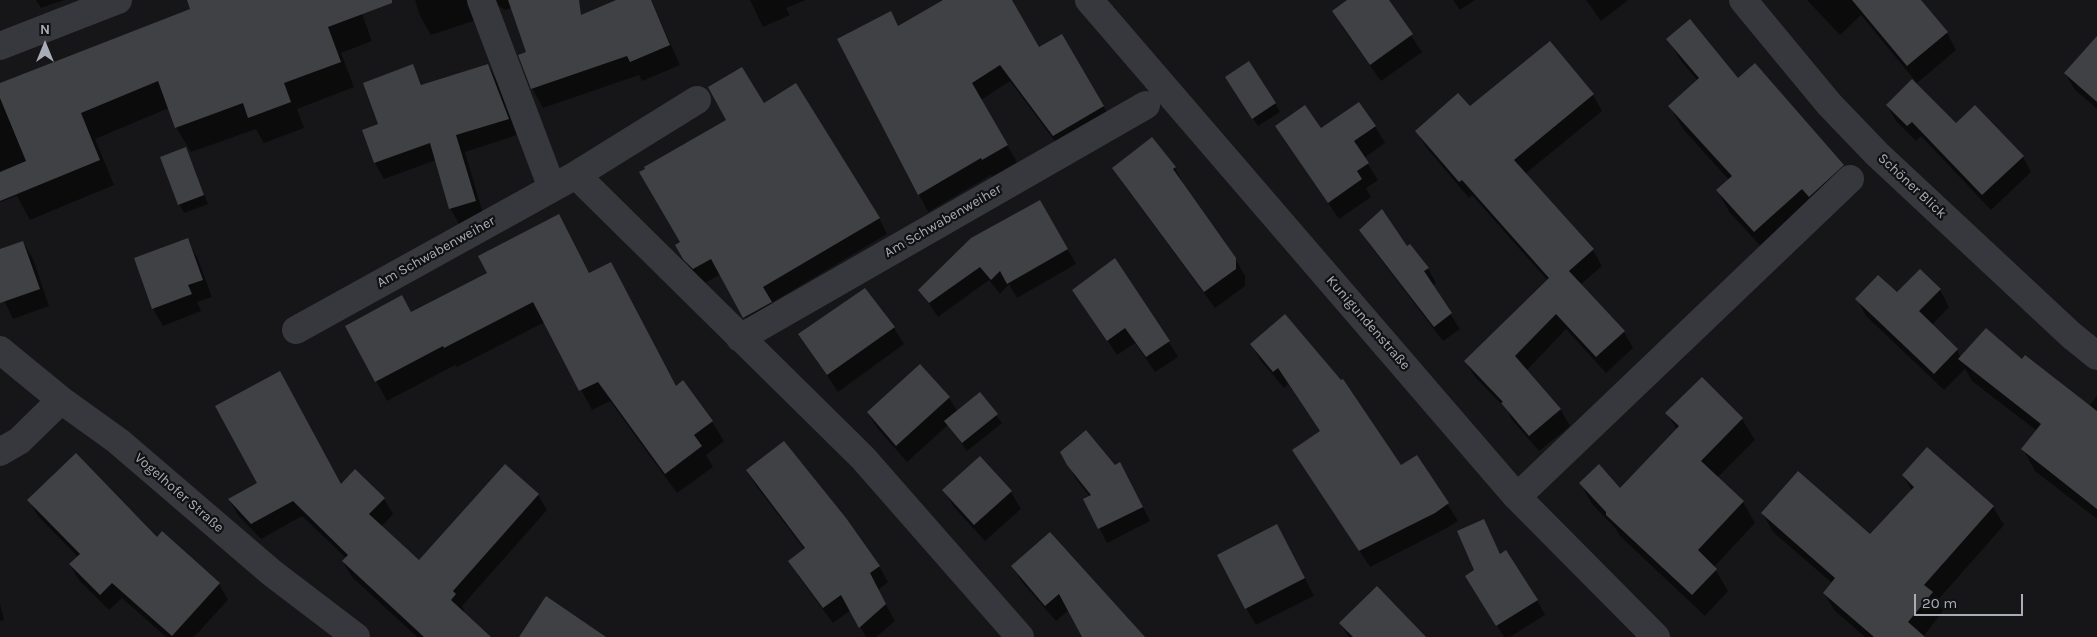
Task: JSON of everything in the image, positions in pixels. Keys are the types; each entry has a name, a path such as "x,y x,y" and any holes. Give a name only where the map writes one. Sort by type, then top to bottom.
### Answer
{"street":[{"path":"0,46 118,0"},
{"path":"481,0 552,188"},
{"name":"Kunigundenstraße","path":"1089,0 1518,497 1656,637"},
{"name":"Schöner Blick","path":"1743,0 1829,104 1877,154 2071,335 2097,356"},
{"name":"Am Schwabenweiher","path":"296,330 576,175 697,100"},
{"name":"Am Schwabenweiher","path":"740,338 1146,105"},
{"path":"576,175 862,458 1020,637"},
{"path":"1518,497 1850,179"},
{"name":"Vogelhofer Straße","path":"0,350 60,400 118,441 272,574 356,637"},
{"path":"0,452 19,441 60,400"}],"building":[{"path":"187,0 392,0 392,3 328,27 341,62 284,83 291,102 248,118 243,103 175,128 158,81 81,113 100,160 0,201 0,172 26,161 0,98 0,83 190,9"},
{"path":"508,0 579,0 581,15 616,0 651,0 670,45 630,62 627,56 531,89 518,55 526,52"},
{"path":"943,0 1012,0 1039,47 1062,34 1104,106 1053,136 1000,65 972,83 1008,145 982,160 981,158 918,195 837,39 891,11 898,26"},
{"path":"1347,0 1389,0 1413,34 1370,65 1332,11"},
{"path":"1852,0 1921,0 1948,32 1907,66"},
{"path":"1690,19 1738,78 1755,63 1844,165 1809,197 1802,189 1754,232 1716,190 1732,176 1668,106 1699,78 1666,39"},
{"path":"2097,36 2097,102 2064,73"},
{"path":"1550,41 1594,94 1514,160 1594,249 1569,271 1625,331 1596,357 1556,314 1515,356 1561,409 1529,436 1501,403 1503,402 1464,361 1549,278 1462,180 1459,182 1415,131 1458,93 1470,106"},
{"path":"1249,61 1276,103 1252,119 1225,77"},
{"path":"413,64 421,85 488,64 509,119 456,135 476,201 449,209 430,143 374,163 362,130 378,124 363,83"},
{"path":"742,67 764,103 796,83 880,218 763,287 772,302 743,318 711,259 693,269 683,259 675,245 680,242 639,172 645,169 644,167 726,120 708,87"},
{"path":"1912,79 1956,123 1975,105 2024,156 1982,195 1912,122 1907,126 1886,105"},
{"path":"1359,102 1376,126 1354,141 1369,163 1357,171 1362,179 1328,203 1275,126 1305,105 1321,128"},
{"path":"1152,137 1176,167 1173,169 1236,258 1236,269 1204,292 1112,168"},
{"path":"186,147 204,195 178,205 160,157"},
{"path":"1040,200 1068,249 1007,284 1000,271 991,280 980,267 929,303 918,290 971,238"},
{"path":"1382,209 1407,246 1410,244 1429,268 1424,271 1452,313 1434,327 1359,230"},
{"path":"559,214 589,273 611,262 676,386 683,380 713,421 694,435 702,446 665,474 598,382 579,391 533,302 375,382 345,326 402,295 411,312 487,273 478,256"},
{"path":"188,238 203,280 188,285 192,294 152,309 134,258"},
{"path":"23,241 40,289 0,303 0,249"},
{"path":"1115,258 1170,341 1146,357 1125,328 1107,341 1072,290"},
{"path":"1920,269 1941,289 1919,311 1958,349 1934,374 1855,299 1878,275 1897,292"},
{"path":"865,288 895,327 827,375 798,334"},
{"path":"1285,314 1341,380 1343,379 1401,465 1417,455 1449,503 1435,513 1359,551 1292,450 1320,431 1278,368 1273,372 1250,344"},
{"path":"1986,328 2022,359 2025,355 2097,411 2097,509 2021,449 2041,424 1958,359"},
{"path":"920,364 950,397 896,446 867,412"},
{"path":"280,371 341,484 355,469 385,498 369,514 419,560 505,464 539,494 453,591 456,594 451,600 491,637 424,637 342,561 348,555 293,501 251,524 228,499 257,483 215,406"},
{"path":"1702,377 1743,418 1701,461 1744,501 1698,550 1717,569 1692,595 1606,515 1606,512 1579,483 1599,464 1620,488 1679,426 1665,413"},
{"path":"980,392 998,414 962,443 944,421"},
{"path":"1086,430 1115,465 1120,462 1143,507 1098,529 1083,499 1091,495 1067,465 1060,452"},
{"path":"784,441 846,518 880,566 870,573 886,604 859,628 841,595 823,608 788,561 805,548 746,470"},
{"path":"1927,447 1994,506 1924,585 1933,592 1908,622 1925,637 1874,637 1823,593 1835,578 1761,513 1798,471 1870,534 1914,487 1902,475"},
{"path":"76,453 157,537 162,531 220,583 172,636 112,583 100,595 69,564 80,554 27,500"},
{"path":"980,456 1012,491 974,525 942,490"},
{"path":"1484,519 1500,554 1506,550 1538,600 1496,626 1465,576 1474,570 1457,531"},
{"path":"1277,524 1305,578 1245,609 1217,555"},
{"path":"1050,532 1145,637 1082,637 1059,594 1045,606 1011,566"},
{"path":"1377,586 1426,637 1353,637 1339,623"},
{"path":"546,596 606,637 519,637"}]}
